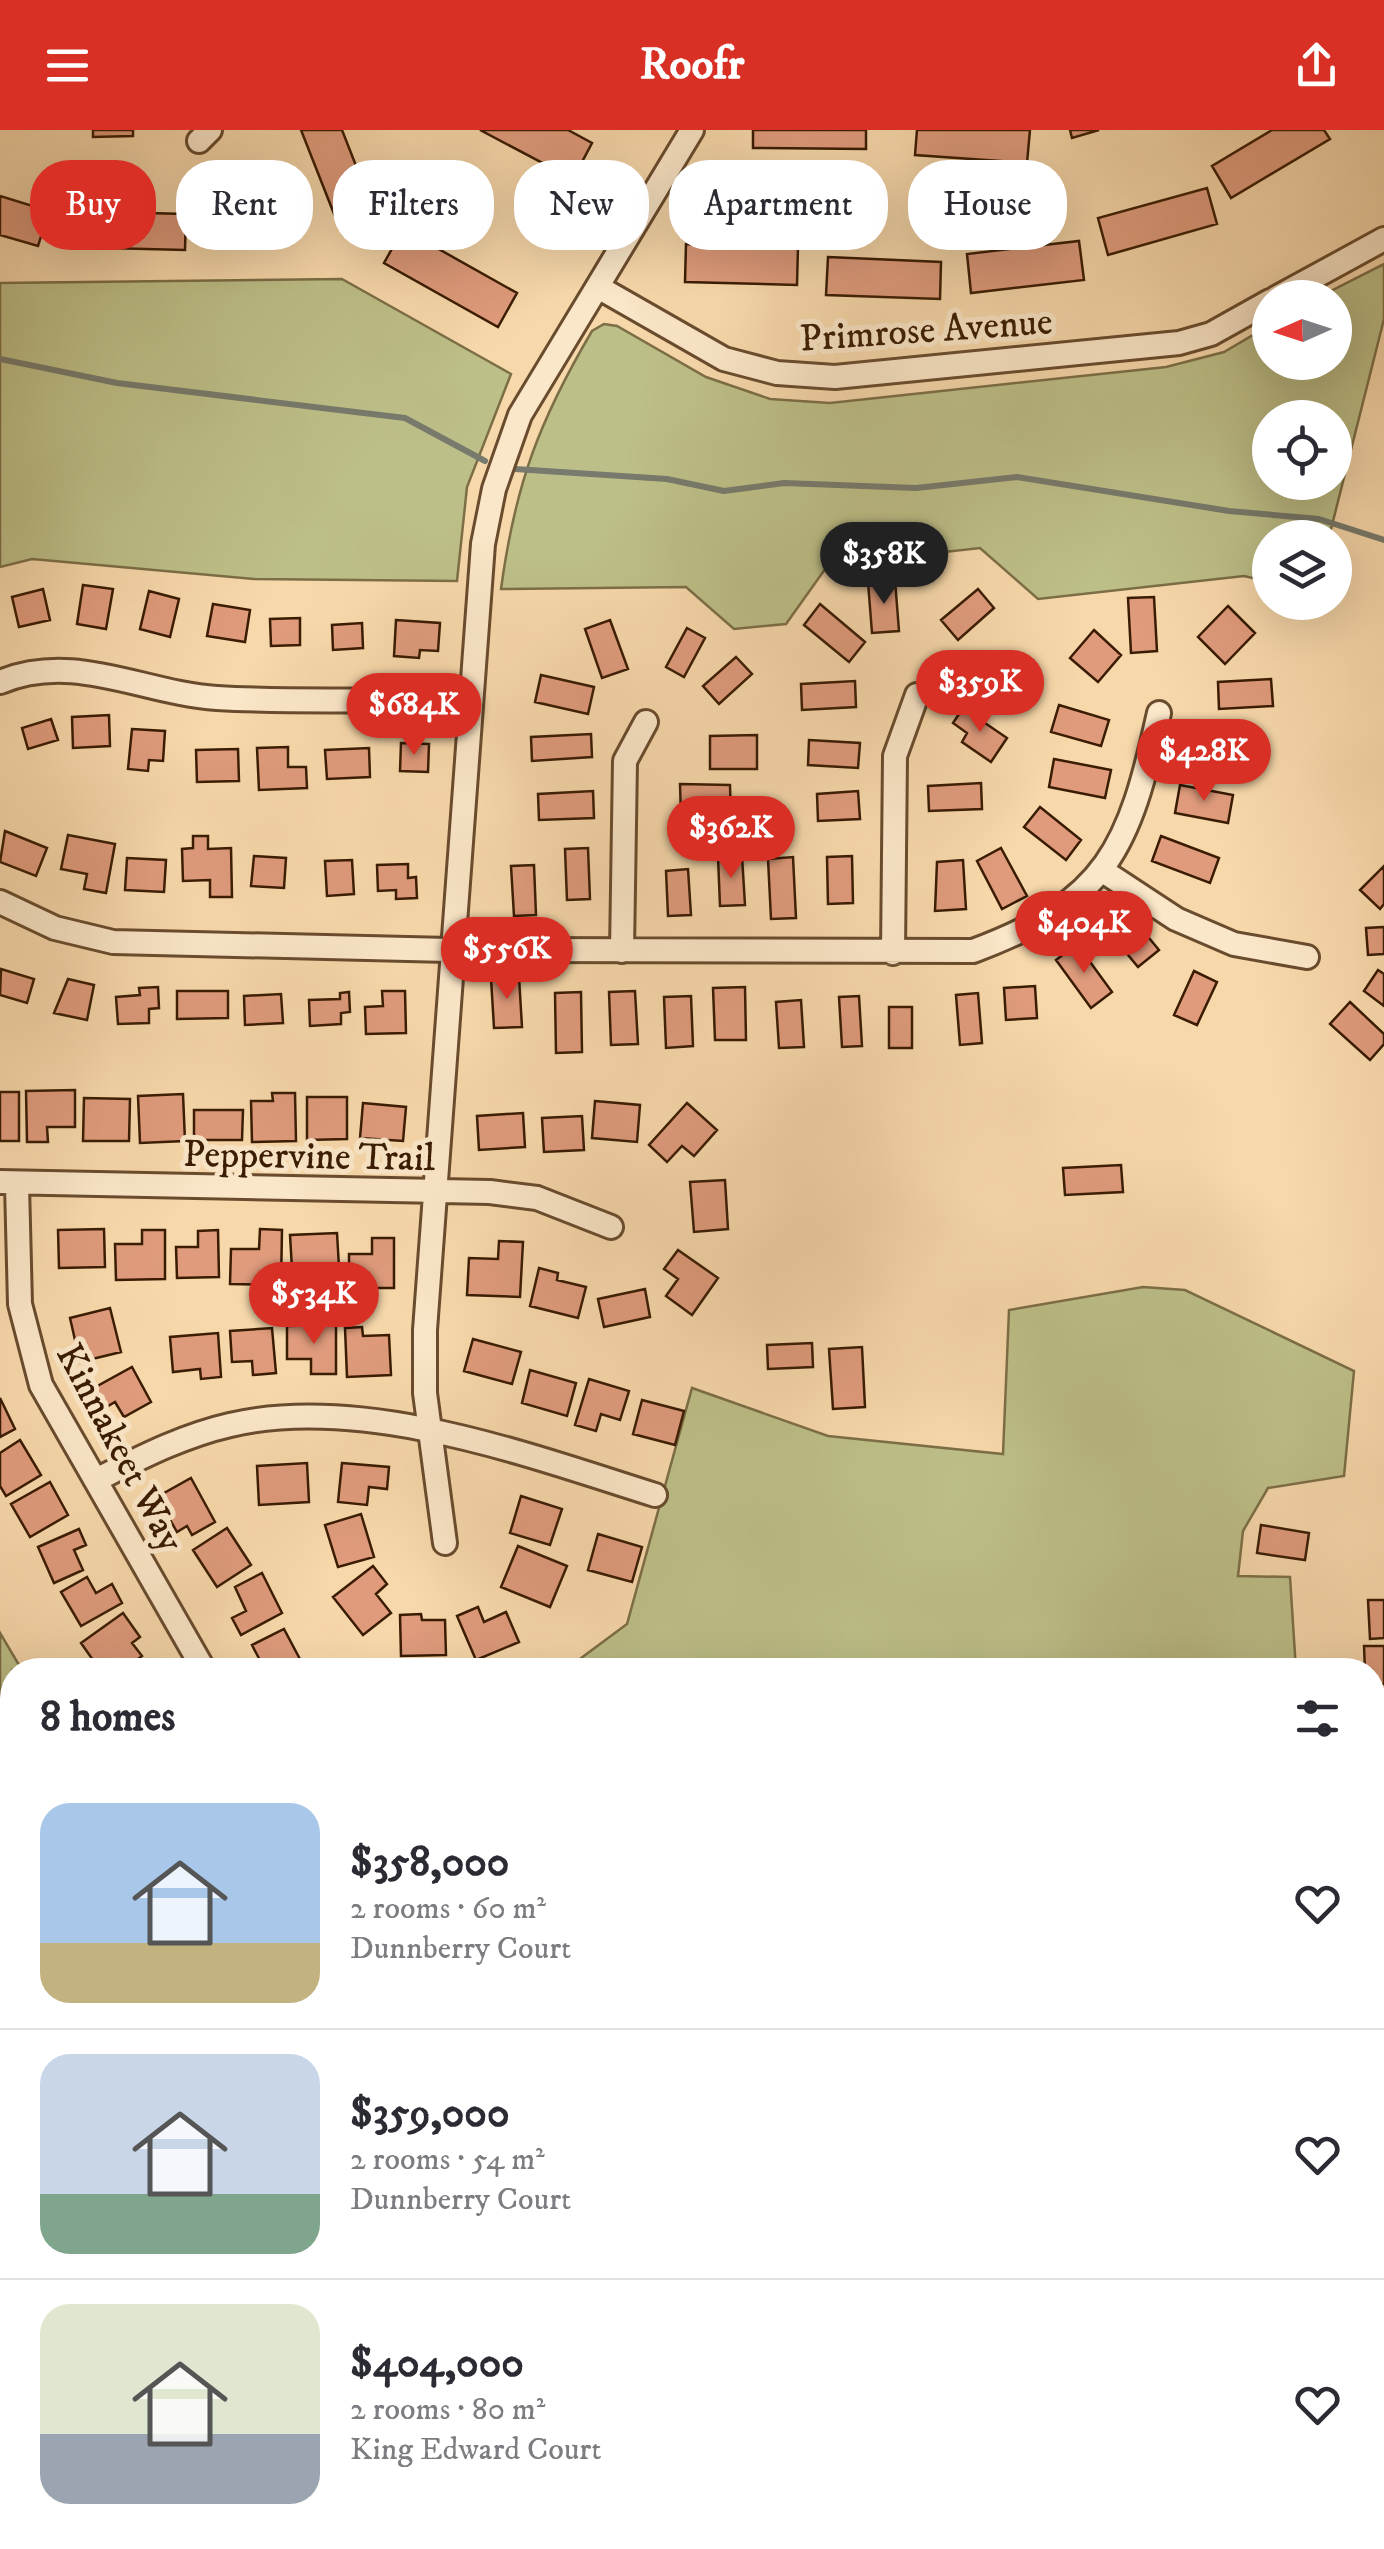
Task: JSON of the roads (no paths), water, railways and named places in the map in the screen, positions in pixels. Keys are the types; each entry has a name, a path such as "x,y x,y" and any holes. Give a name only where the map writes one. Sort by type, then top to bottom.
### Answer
{"street":[{"path":"446,1543 425,1392 425,1330 450,950 483,544 498,476 520,415 692,130"},
{"name":"Primrose Avenue","path":"1308,280 1384,239"},
{"name":"Primrose Avenue","path":"598,288 724,359 777,373 835,377 1178,344 1211,334 1252,311"},
{"path":"0,682 25,672 88,670 214,698 469,700"},
{"path":"892,953 895,756 917,695"},
{"path":"0,902 55,928 113,942 450,950 973,950 1030,930 1082,896 1103,871 1132,812 1159,712"},
{"path":"622,951 624,760 646,722"},
{"path":"1103,871 1176,919 1234,944 1307,956"},
{"name":"Peppervine Trail","path":"9,1184 490,1192 537,1198 611,1227"},
{"name":"Kinnakeet Way","path":"9,1184 20,1304 27,1345 41,1385 197,1658"},
{"path":"96,1480 190,1435 273,1418 328,1418 432,1431 493,1444 655,1496"}],"waterway":[{"path":"0,359 117,383 405,418 485,461"},
{"path":"515,469 667,479 724,491 784,483 916,488 1017,477 1229,511 1319,519 1384,540"}]}
